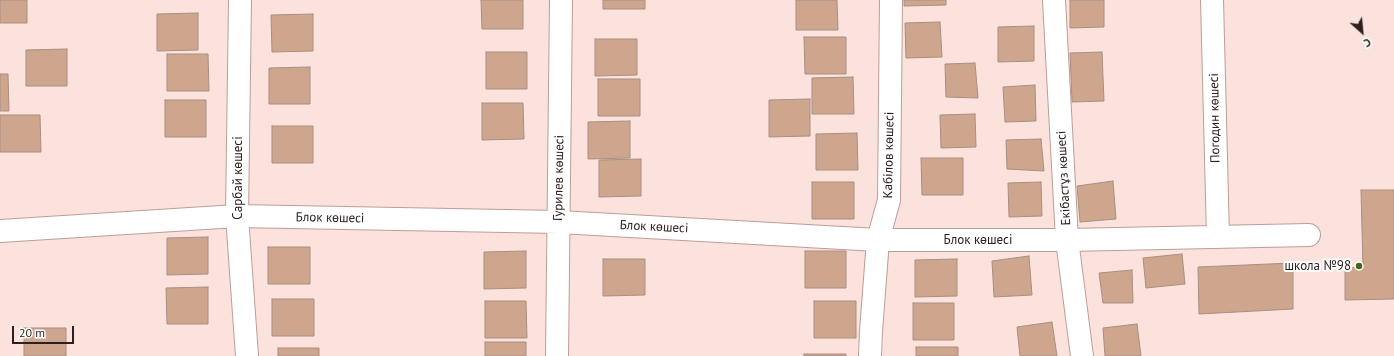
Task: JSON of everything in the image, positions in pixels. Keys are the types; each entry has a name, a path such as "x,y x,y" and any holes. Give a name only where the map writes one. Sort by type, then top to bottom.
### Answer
{"street":[{"name":"Сарбай көшесі","path":"240,0 237,216 247,356"},
{"name":"Гурилев көшесі","path":"557,356 561,0"},
{"name":"Кабілов көшесі","path":"870,356 878,240 889,200 891,0"},
{"name":"Екібастұз көшесі","path":"1054,0 1067,240 1082,356"},
{"name":"Погодин көшесі","path":"1212,0 1218,237"},
{"name":"Блок көшесі","path":"0,231 237,216 559,222 878,240 1067,240 1309,235"}],"building":[{"path":"0,0 27,0 27,23 0,23"},
{"path":"481,0 523,0 523,29 482,29"},
{"path":"603,0 645,0 645,9 603,9"},
{"path":"796,0 837,0 838,30 796,30"},
{"path":"904,0 946,0 946,5 904,6"},
{"path":"1070,0 1104,0 1104,27 1070,28"},
{"path":"198,13 198,50 157,51 157,14"},
{"path":"313,14 313,51 272,52 271,15"},
{"path":"940,22 942,57 906,58 905,23"},
{"path":"1034,26 1034,61 998,62 998,27"},
{"path":"804,37 846,37 846,74 805,74"},
{"path":"595,39 637,39 637,75 595,76"},
{"path":"67,49 67,86 26,86 26,50"},
{"path":"486,52 527,52 527,89 486,89"},
{"path":"1102,52 1104,101 1072,102 1070,53"},
{"path":"167,54 208,54 209,91 167,91"},
{"path":"975,63 978,98 946,97 945,64"},
{"path":"310,67 310,104 269,104 269,68"},
{"path":"0,74 8,74 9,111 0,111"},
{"path":"853,77 854,114 812,114 812,78"},
{"path":"598,79 640,79 640,116 598,116"},
{"path":"1035,85 1036,121 1005,122 1003,87"},
{"path":"810,99 810,136 769,137 769,100"},
{"path":"165,100 206,100 206,137 165,137"},
{"path":"482,103 523,103 524,139 482,140"},
{"path":"975,114 976,147 941,148 940,115"},
{"path":"0,115 40,115 41,152 0,152"},
{"path":"630,121 630,158 588,159 588,122"},
{"path":"272,126 313,126 313,163 272,163"},
{"path":"857,133 858,170 816,170 816,134"},
{"path":"1041,139 1044,171 1007,169 1006,140"},
{"path":"921,158 963,158 963,195 922,195"},
{"path":"641,159 641,196 599,197 599,160"},
{"path":"1113,181 1116,219 1080,222 1077,186"},
{"path":"812,182 854,182 854,219 812,219"},
{"path":"1041,182 1042,216 1009,217 1008,183"},
{"path":"1361,190 1394,190 1394,299 1345,300 1345,268 1363,267"},
{"path":"208,237 208,274 167,275 167,238"},
{"path":"268,247 310,247 310,284 268,284"},
{"path":"526,251 526,288 484,289 484,252"},
{"path":"805,251 846,251 846,288 805,288"},
{"path":"1182,254 1185,284 1146,288 1143,258"},
{"path":"1029,256 1032,295 994,297 992,261"},
{"path":"603,259 645,259 645,295 603,296"},
{"path":"957,259 957,296 915,297 915,260"},
{"path":"1293,263 1293,309 1199,314 1198,267"},
{"path":"1132,270 1133,303 1103,303 1099,273"},
{"path":"208,287 208,324 167,324 166,288"},
{"path":"272,299 314,299 314,336 272,336"},
{"path":"485,301 526,301 527,338 485,338"},
{"path":"814,301 856,301 856,338 814,338"},
{"path":"913,303 954,303 954,340 913,340"},
{"path":"1052,322 1057,356 1020,356 1017,327"},
{"path":"1137,324 1141,356 1105,356 1103,328"},
{"path":"24,328 66,328 66,356 24,356"},
{"path":"485,342 526,342 526,356 485,356"},
{"path":"916,347 958,347 958,356 916,356"},
{"path":"278,348 319,348 319,356 278,356"},
{"path":"804,354 846,354 846,356 804,356"}],"place":[{"name":"школа №98","path":"1359,266"}]}
